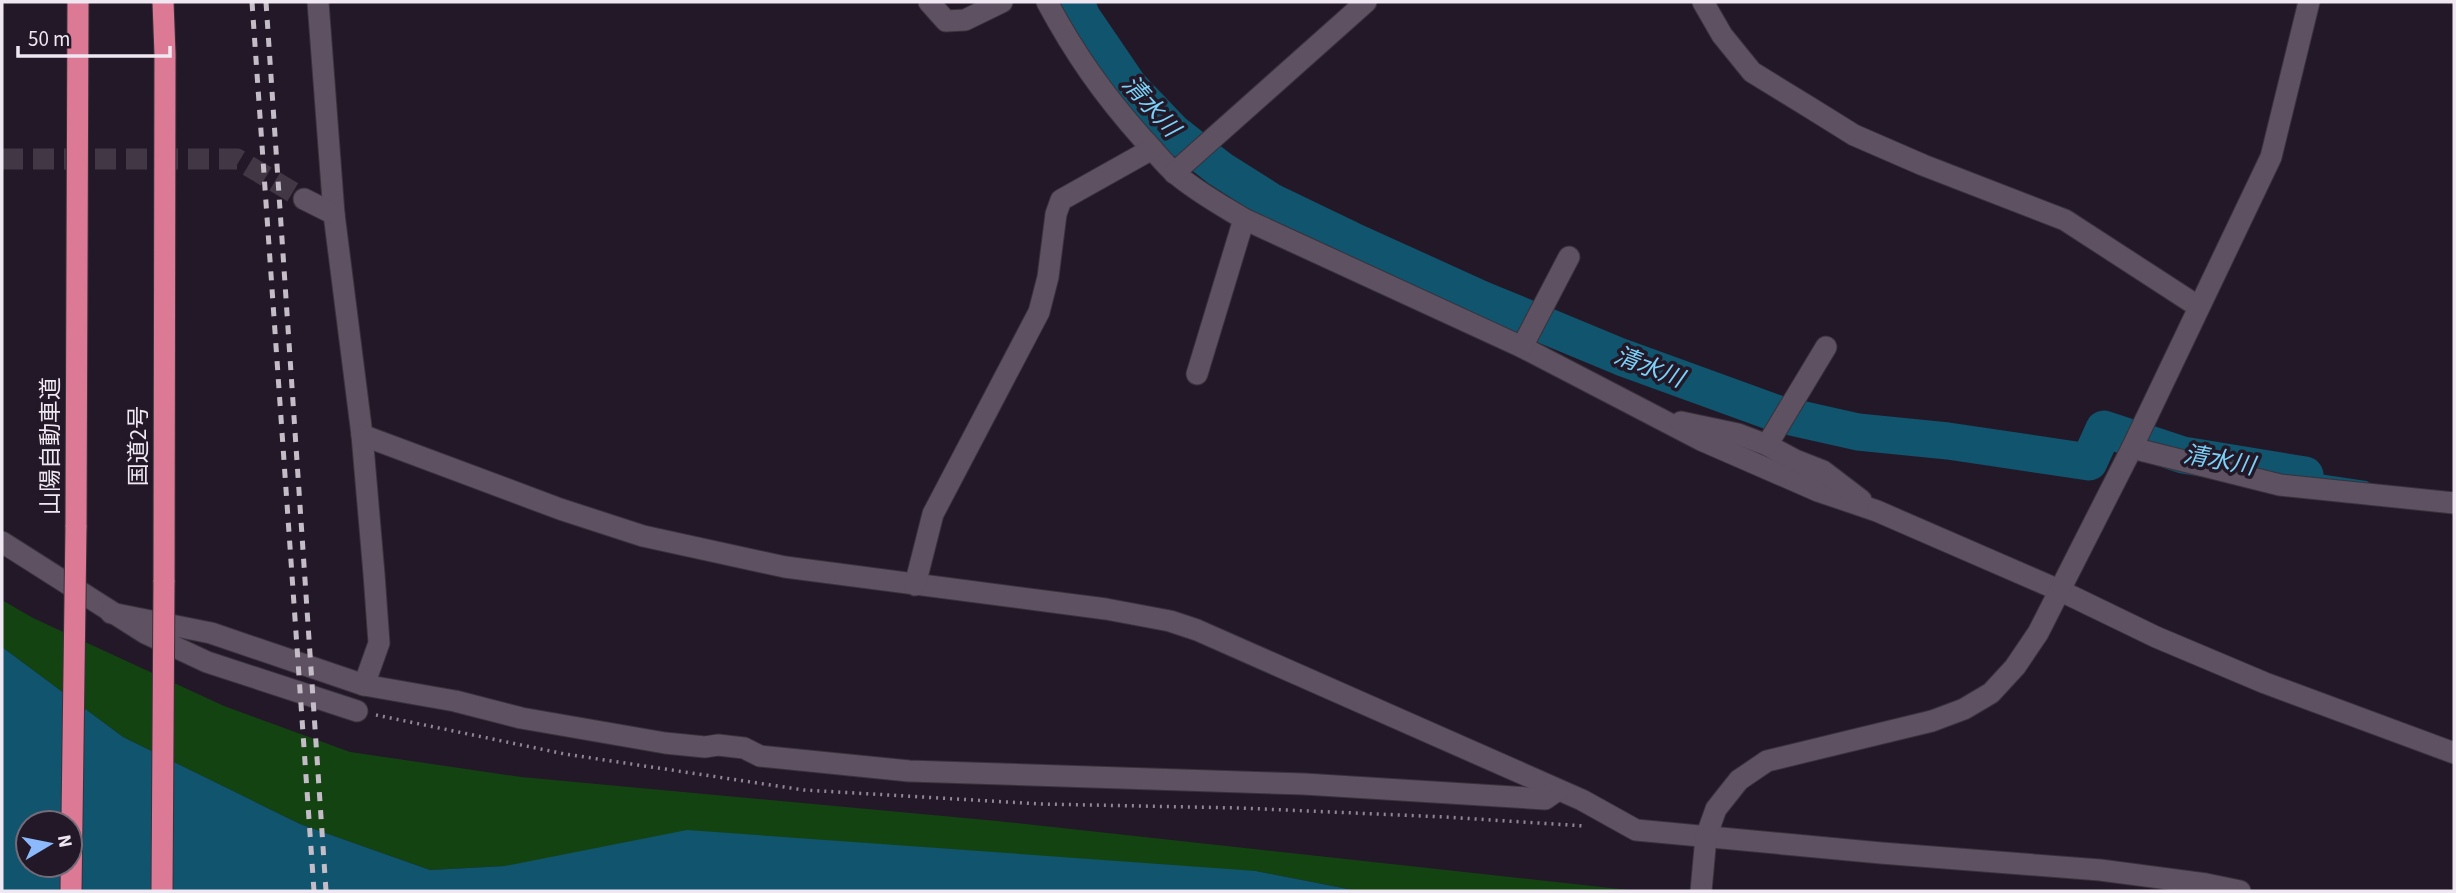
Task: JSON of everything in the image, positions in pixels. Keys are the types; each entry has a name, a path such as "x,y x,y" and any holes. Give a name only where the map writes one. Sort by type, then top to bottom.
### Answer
{"highway":[{"name":"山陽自動車道","path":"71,891 76,527 78,2"},
{"name":"国道2号","path":"162,891 163,2"}],"street":[{"path":"318,2 334,214 362,435 379,643 364,685"},
{"path":"929,2 946,21 965,20 1002,2"},
{"path":"1047,2 1072,48 1113,105 1152,149 1205,195 1244,219 1522,347 1701,440 2061,591 2155,637 2265,683 2454,752"},
{"path":"1178,169 1366,2"},
{"path":"1703,2 1722,35 1752,72 1854,135 2064,220 2199,307"},
{"path":"1701,891 1706,837 1716,810 1739,780 1767,761 1932,721 1964,709 1991,693 2015,667 2061,591 2271,157 2309,2"},
{"path":"915,585 933,514 1039,312 1048,277 1056,214 1061,200 1152,149"},
{"path":"304,199 334,214"},
{"path":"1197,374 1244,219"},
{"path":"1522,347 1569,257"},
{"path":"1767,445 1826,347"},
{"path":"1661,420 1695,424 1738,434 1767,445 1823,471 1877,512"},
{"path":"362,435 561,509 643,536 785,567 1095,607 1170,621 1197,630 1582,800 1636,830 2101,870 2240,891"},
{"path":"2132,448 2280,485 2454,503"},
{"path":"2,542 145,633 207,662 357,711"},
{"path":"111,613 211,633 364,685 455,701 521,718 665,743 744,748 760,756 909,771 1304,784 1545,799 1558,790"}],"green space":[{"path":"2,600 33,618 224,706 350,752 521,777 997,821 1638,891 1358,891 1256,871 505,866 430,870 300,824 123,737 2,647"}],"water":[{"path":"2,647 123,737 300,824 430,870 505,866 687,830 1256,871 1358,891 2,891"}],"waterway":[{"name":"清水川","path":"1076,2 1082,17 1129,86 1173,132 1220,169 1272,202 1351,240 1481,299 1621,357 1778,414 1858,432 1948,441 2089,462 2104,429 2183,455 2305,475"},
{"path":"2305,475 2366,484"}],"tunnel":[{"path":"2,159 237,159 304,199"}],"railway":[{"path":"252,2 314,891"},
{"path":"266,2 326,891"}]}
